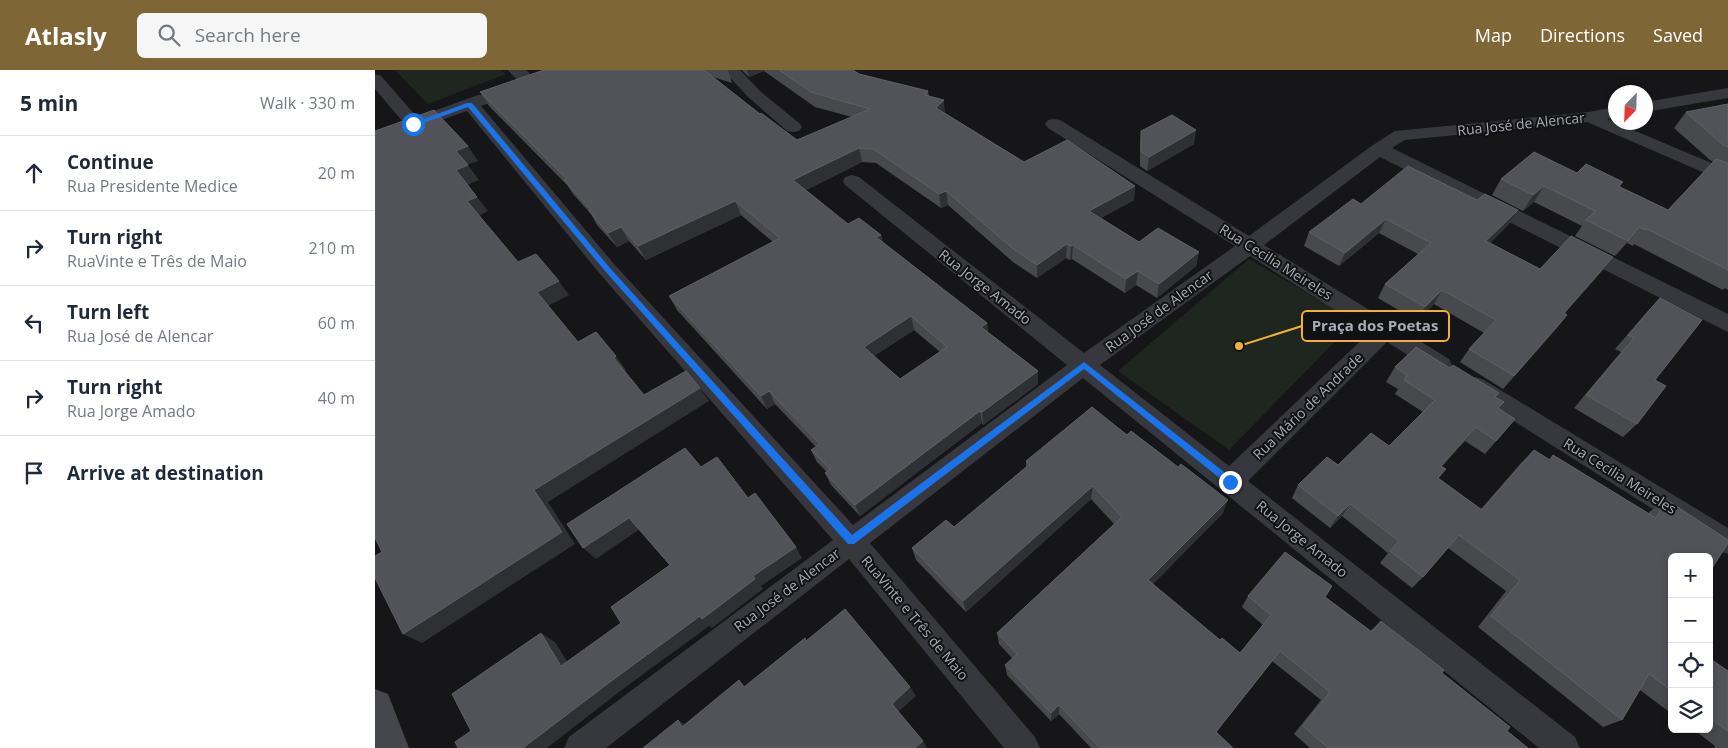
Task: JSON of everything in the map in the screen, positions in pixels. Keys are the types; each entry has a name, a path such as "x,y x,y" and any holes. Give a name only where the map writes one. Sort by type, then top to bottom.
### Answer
{"main road":[{"path":"375,707 391,748"}],"street":[{"path":"516,70 532,83"},
{"path":"731,70 754,94 793,127"},
{"path":"514,89 551,76"},
{"path":"375,79 413,124"},
{"path":"1653,106 1728,93"},
{"path":"375,138 496,95"},
{"name":"RuaVinte e Três de Maio","path":"469,104 607,269 851,541 1024,748"},
{"name":"Rua José de Alencar","path":"580,748 1084,365 1401,135 1589,117 1608,113"},
{"path":"1589,117 1728,177"},
{"name":"Rua Cecilia Meireles","path":"1054,124 1728,542"},
{"path":"1379,150 1728,324"},
{"name":"Rua Jorge Amado","path":"852,181 1564,748"},
{"name":"Rua Mário de Andrade","path":"1230,482 1385,331"}],"shaded area":[{"path":"395,70 501,70 506,74 428,104"},
{"path":"1249,259 1355,321 1229,450 1118,371"}],"building":[{"path":"544,70 704,70 797,140 870,109 811,92 779,70 853,70 859,74 928,91 925,95 944,100 936,108 1024,162 1067,140 1135,186 1089,211 1139,242 1158,228 1199,252 1159,284 1138,271 1126,279 1073,245 1067,244 1037,265 1012,248 946,191 939,194 873,149 859,148 793,180 848,224 859,218 881,235 876,237 987,323 981,327 1038,371 982,412 980,411 855,505 825,473 830,469 811,450 820,444 769,391 761,396 669,296 780,238 735,201 638,246 621,227 608,233 589,211 591,210 564,180 567,179 480,92","holes":["911,316 947,347 900,379 864,347"]},
{"path":"1728,104 1728,147 1723,145 1686,112"},
{"path":"434,110 468,146 456,151 468,165 456,170 477,197 467,201 518,262 536,254 559,281 537,292 578,342 596,332 644,395 686,371 700,388 534,490 562,532 403,634 375,578 375,556 382,552 375,538 375,131"},
{"path":"1172,115 1196,130 1149,157 1141,152 1141,131"},
{"path":"1534,152 1577,173 1586,164 1623,182 1618,186 1668,210 1716,159 1728,163 1728,270 1647,229 1639,227 1628,241 1586,220 1595,211 1544,186 1533,195 1501,179"},
{"path":"1408,166 1477,200 1485,194 1518,210 1486,241 1540,269 1571,236 1613,257 1564,313 1567,315 1514,376 1469,349 1496,320 1442,290 1425,307 1385,284 1431,243 1386,219 1345,253 1309,232 1353,199 1361,204"},
{"path":"1660,298 1702,320 1655,380 1666,386 1637,424 1586,395 1634,338 1628,335"},
{"path":"1416,347 1450,368 1453,365 1499,393 1495,397 1504,402 1498,408 1515,419 1496,441 1476,427 1441,466 1446,469 1438,478 1482,510 1534,450 1550,460 1553,455 1656,518 1667,500 1728,540 1713,567 1713,553 1668,553 1668,688 1649,674 1622,720 1491,616 1520,580 1459,535 1423,577 1390,551 1399,541 1350,504 1338,516 1298,485 1327,457 1338,465 1371,433 1389,446 1435,400 1404,380 1407,375 1395,367"},
{"path":"1092,407 1127,435 1131,431 1178,467 1181,464 1228,500 1148,580 1220,640 1222,638 1240,653 1271,615 1248,596 1285,552 1332,586 1325,597 1372,632 1381,621 1444,670 1442,673 1510,727 1507,731 1528,748 1328,748 1303,726 1330,692 1280,651 1216,732 1233,748 1100,748 1059,705 1051,713 1005,665 1017,654 997,633 1122,517 1093,486 963,601 912,548 946,520 954,527 1030,464 1026,461"},
{"path":"685,448 701,467 717,457 748,498 755,493 796,547 753,576 755,579 702,619 700,616 523,748 458,748 455,742 471,731 452,694 541,633 561,666 621,623 611,607 670,565 629,518 583,548 567,524"},
{"path":"845,609 910,687 892,704 923,741 915,748 643,748 678,720 682,727 739,680 744,687"},
{"path":"1713,661 1728,671 1728,731 1713,721"}],"place":[{"name":"Praça dos Poetas","path":"1239,346"}],"route":[{"path":"413,124 469,104 607,269 851,541 1084,365 1230,482"}]}
